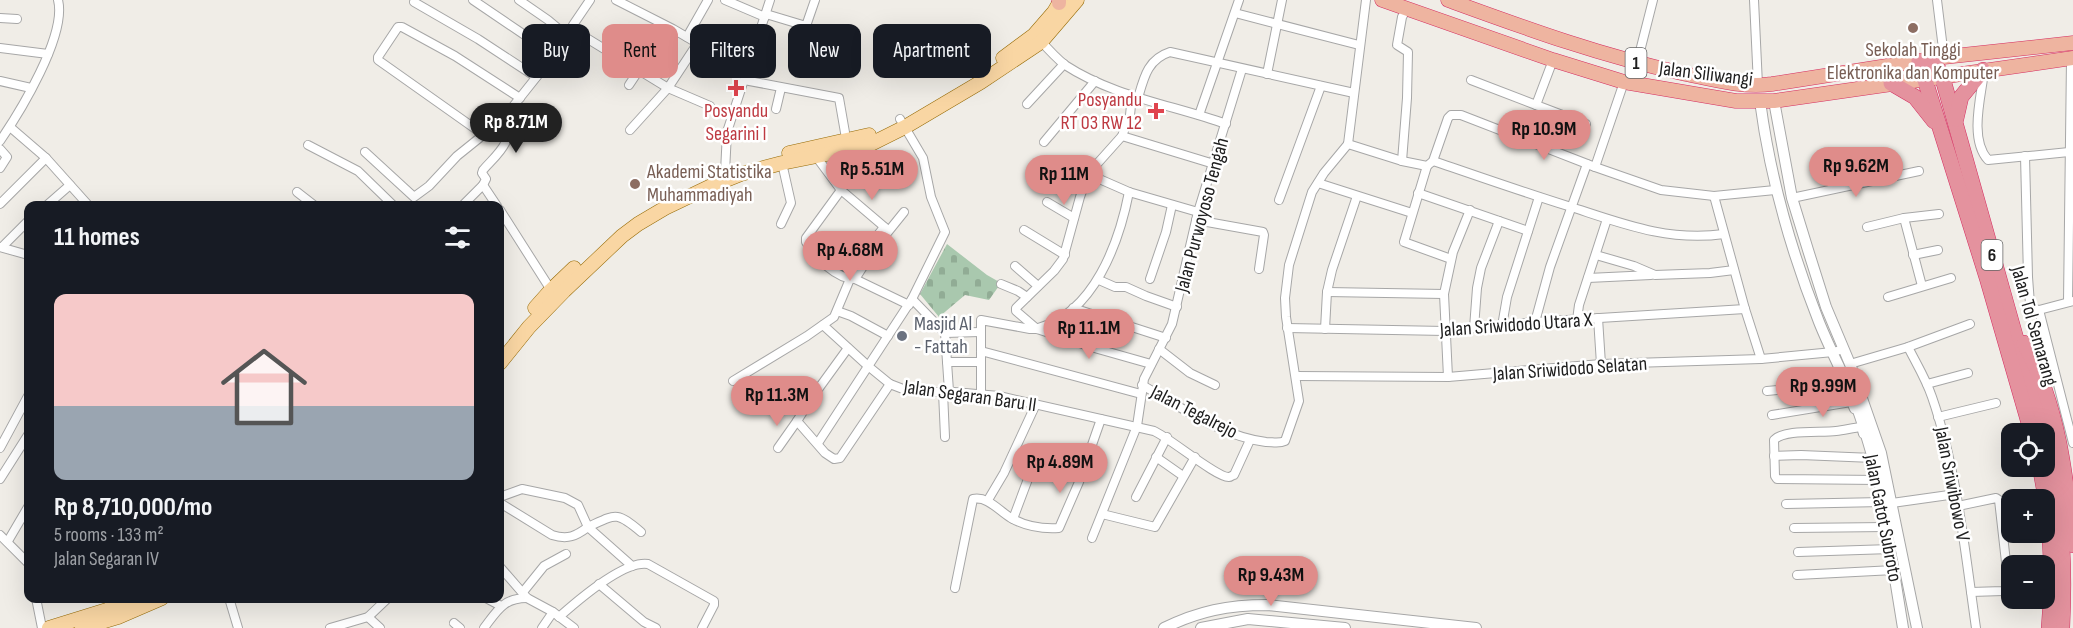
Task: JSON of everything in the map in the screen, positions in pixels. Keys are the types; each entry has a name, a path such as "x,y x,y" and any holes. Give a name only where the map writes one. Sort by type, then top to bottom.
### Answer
{"highway":[{"name":"Jalan Siliwangi","path":"1382,0 1553,60 1624,82 1736,101 1767,101 2072,59"},
{"name":"Jalan Siliwangi","path":"1448,0 1543,34 1637,63 1733,84 1765,85 1932,59 2073,43"},
{"name":"Jalan Tol Semarang","path":"1932,59 1942,76 2040,423"},
{"name":"Jalan Tol Semarang","path":"1932,59 1925,78 1988,278 2029,423"},
{"name":"6","path":"1956,125 1961,97 1983,70"},
{"path":"1891,83 1915,97 1930,114 1945,142"},
{"path":"1765,85 1767,101"},
{"path":"2010,317 2031,354 2044,389 2057,436 2068,497 2073,545"},
{"path":"2041,477 2052,554 2053,588 2049,628"},
{"path":"2052,477 2058,506 2062,548 2064,589 2062,628"},
{"path":"2072,628 2073,602"},
{"path":"2042,628 2043,609"}],"main road":[{"path":"504,346 551,290 608,237 671,195 754,162 847,146 867,146 902,123 981,82 1038,38 1077,0"},
{"path":"1038,38 1060,1"},
{"path":"504,358 529,327 635,221 741,174 814,152"},
{"path":"49,628 123,603"},
{"path":"82,628 118,617 150,603"}],"street":[{"path":"0,141 10,127 48,54 59,20 58,0"},
{"path":"473,0 522,33"},
{"path":"519,0 553,24"},
{"path":"590,0 573,25 573,29 602,47"},
{"path":"687,37 708,0"},
{"path":"724,0 806,26 815,0"},
{"path":"763,24 770,0"},
{"path":"1200,115 1239,0"},
{"path":"1267,75 1282,0"},
{"path":"1296,376 1287,328 1285,298 1289,266 1312,192 1348,144 1366,0"},
{"path":"1637,63 1653,0"},
{"path":"1754,0 1765,85"},
{"path":"1932,59 1937,0"},
{"path":"618,1 690,39"},
{"path":"414,2 522,68"},
{"path":"1402,161 1408,51 1397,44 1402,17 1407,8"},
{"path":"1235,13 1359,45"},
{"path":"0,18 17,19"},
{"path":"484,135 378,60 398,27 402,27 455,56 520,98"},
{"path":"1038,38 1064,64 1095,81 1135,97 1226,124"},
{"path":"0,48 48,54"},
{"path":"1151,364 1037,328 1016,311 1016,308 1054,271 1065,255 1088,174 1122,136 1135,97 1154,60 1165,53 1174,52 1354,93"},
{"path":"630,130 668,88 690,55"},
{"path":"2025,156 2030,304 2034,309 2039,310 2071,302 2069,152 2072,59"},
{"path":"1536,105 1553,60"},
{"path":"1027,104 1064,64"},
{"name":"Jalan Purwoyoso Tengah","path":"1092,538 1137,426 1142,389 1151,364 1166,338 1177,307 1197,216 1242,69"},
{"path":"1983,70 1977,117 1985,157 1991,161 2069,152"},
{"path":"365,152 414,197 429,186 456,156 502,119 535,78"},
{"path":"629,86 634,78"},
{"path":"652,78 668,88 710,106"},
{"path":"725,172 727,132 744,80 839,98 847,146"},
{"path":"1471,80 1586,124"},
{"path":"0,81 31,88"},
{"path":"1044,142 1095,81"},
{"path":"1535,322 1550,267 1571,207 1591,166 1624,82"},
{"path":"1279,200 1321,86"},
{"path":"776,109 781,87"},
{"name":"Jalan Gatot Subroto","path":"1767,101 1775,190 1819,322 1854,400 1887,502 1886,527 1903,628"},
{"name":"Jalan Gatot Subroto","path":"1767,101 1792,198 1826,307 1877,438 1887,502 1917,628"},
{"path":"1451,259 1404,242 1418,193 1451,115 1461,115 1591,166 1661,190 1714,196 1775,190"},
{"path":"467,201 483,185 486,180 482,173 483,170 507,142 508,130 502,119"},
{"path":"818,443 910,302 945,232 931,197 923,158 902,123"},
{"path":"10,127 46,158 84,201"},
{"path":"1122,136 1214,164"},
{"path":"1348,144 1402,161 1430,164 1644,230 1676,236 1700,237 1724,234"},
{"path":"308,145 358,171 389,201"},
{"path":"0,149 7,157 0,168"},
{"path":"814,152 841,190 886,228"},
{"path":"0,204 46,158"},
{"path":"782,163 791,203 782,224"},
{"path":"1792,198 1917,172"},
{"path":"1088,174 1129,192 1172,205 1197,216 1263,232 1259,269"},
{"path":"1318,183 1412,213"},
{"path":"52,201 70,185"},
{"path":"483,185 494,201"},
{"path":"841,190 806,238 806,242 820,260 833,271 910,302 945,333 980,332"},
{"path":"297,192 309,201"},
{"path":"981,393 980,321 1030,329 1052,323 1073,308 1089,294 1099,280 1125,212 1129,192"},
{"path":"1418,193 1527,231"},
{"path":"1325,329 1327,292 1332,270 1357,196"},
{"path":"1714,196 1744,309 1761,358"},
{"path":"1502,326 1507,297 1539,197"},
{"path":"1047,202 1074,218"},
{"path":"1150,279 1166,232 1172,205"},
{"path":"1448,377 1444,294 1451,259 1470,210"},
{"path":"809,235 834,261 849,269 886,228 904,212"},
{"path":"1867,227 1904,218 1939,214"},
{"path":"504,216 551,290"},
{"path":"1904,218 1922,286"},
{"path":"1577,320 1607,219"},
{"path":"1474,328 1481,268 1498,221"},
{"path":"24,225 2,247 24,254"},
{"path":"733,381 834,317 853,279 886,228"},
{"path":"1024,230 1065,255"},
{"path":"1913,255 1938,250"},
{"path":"1596,255 1655,275"},
{"path":"1015,266 1038,286"},
{"path":"1588,278 1734,270"},
{"path":"1888,297 1951,278"},
{"path":"1099,280 1115,287 1126,287 1177,307"},
{"path":"1001,284 1027,297"},
{"path":"1327,292 1444,294"},
{"path":"1073,308 1166,338"},
{"name":"Jalan Sriwidodo Utara X","path":"1287,328 1445,331 1535,322 1744,309"},
{"path":"2039,310 2073,443"},
{"path":"837,311 888,336"},
{"path":"1598,318 1601,364"},
{"path":"1850,364 1908,347 1970,324"},
{"name":"Jalan Segaran Baru II","path":"823,325 890,384 918,392 981,393 1154,430 1214,471 1231,477 1250,440"},
{"path":"945,333 947,363 945,437"},
{"name":"Jalan Sriwibowo V","path":"1908,347 1927,384 1938,417 1956,494 1976,628"},
{"path":"778,448 848,348"},
{"name":"Jalan Sriwidodo Selatan","path":"1296,376 1448,377 1601,364 1761,358 1844,349"},
{"path":"1159,350 1190,373 1215,385"},
{"name":"Jalan Tegalrejo","path":"981,351 1142,389 1215,426 1250,440 1279,443 1285,441 1291,429 1299,401 1296,376"},
{"path":"947,363 981,362"},
{"path":"1927,384 1968,373"},
{"path":"1767,391 1799,388 1840,379 1861,427 1871,458 1774,456"},
{"path":"797,421 825,453 834,459 840,458 890,384"},
{"path":"1773,415 1851,402"},
{"path":"0,448 24,403"},
{"path":"1938,417 1996,403"},
{"path":"988,500 1004,473 1036,404"},
{"path":"955,588 972,501 977,498 988,500 1012,519 1030,526 1056,529 1060,527 1101,419"},
{"path":"1861,427 1778,436 1774,440 1775,476 1777,479 1878,480"},
{"path":"1136,497 1167,437"},
{"path":"0,479 24,441"},
{"path":"1156,457 1183,476"},
{"path":"1102,514 1155,527 1195,457"},
{"path":"1012,519 1028,479"},
{"path":"504,496 522,489 565,498 578,505 588,527 632,566"},
{"path":"1786,504 1887,502 1956,494"},
{"path":"1958,506 1996,498 1999,500 2006,562 2006,588 2003,591 1971,592"},
{"path":"504,505 552,535 561,538 576,536 588,527 615,516 641,532"},
{"path":"8,541 24,514"},
{"path":"1794,528 1886,527"},
{"path":"0,535 24,559"},
{"path":"1798,552 1891,549"},
{"path":"484,628 501,606 511,599 525,595 544,566 566,554"},
{"path":"542,628 556,614 599,584 632,566 648,564 714,601 702,628"},
{"path":"1797,575 1894,570"},
{"path":"504,571 525,595 574,628"},
{"path":"599,584 644,622 656,628"},
{"path":"37,603 42,628"},
{"path":"230,603 238,628"},
{"path":"330,628 368,617 383,603"},
{"path":"495,603 501,606"},
{"path":"1164,628 1211,610 1248,605 1267,605 1476,628"},
{"path":"368,617 380,628"},
{"path":"1201,628 1248,620 1345,628"}],"green space":[{"path":"947,244 1001,283 989,300 965,295 939,317 920,294"}],"place":[{"name":"Sekolah Tinggi Elektronika dan Komputer","path":"1913,28"},
{"name":"Posyandu Segarini I","path":"736,88"},
{"name":"Posyandu RT 03 RW 12","path":"1156,111"},
{"name":"Akademi Statistika Muhammadiyah","path":"635,184"},
{"name":"Masjid Al - Fattah","path":"902,336"}]}
